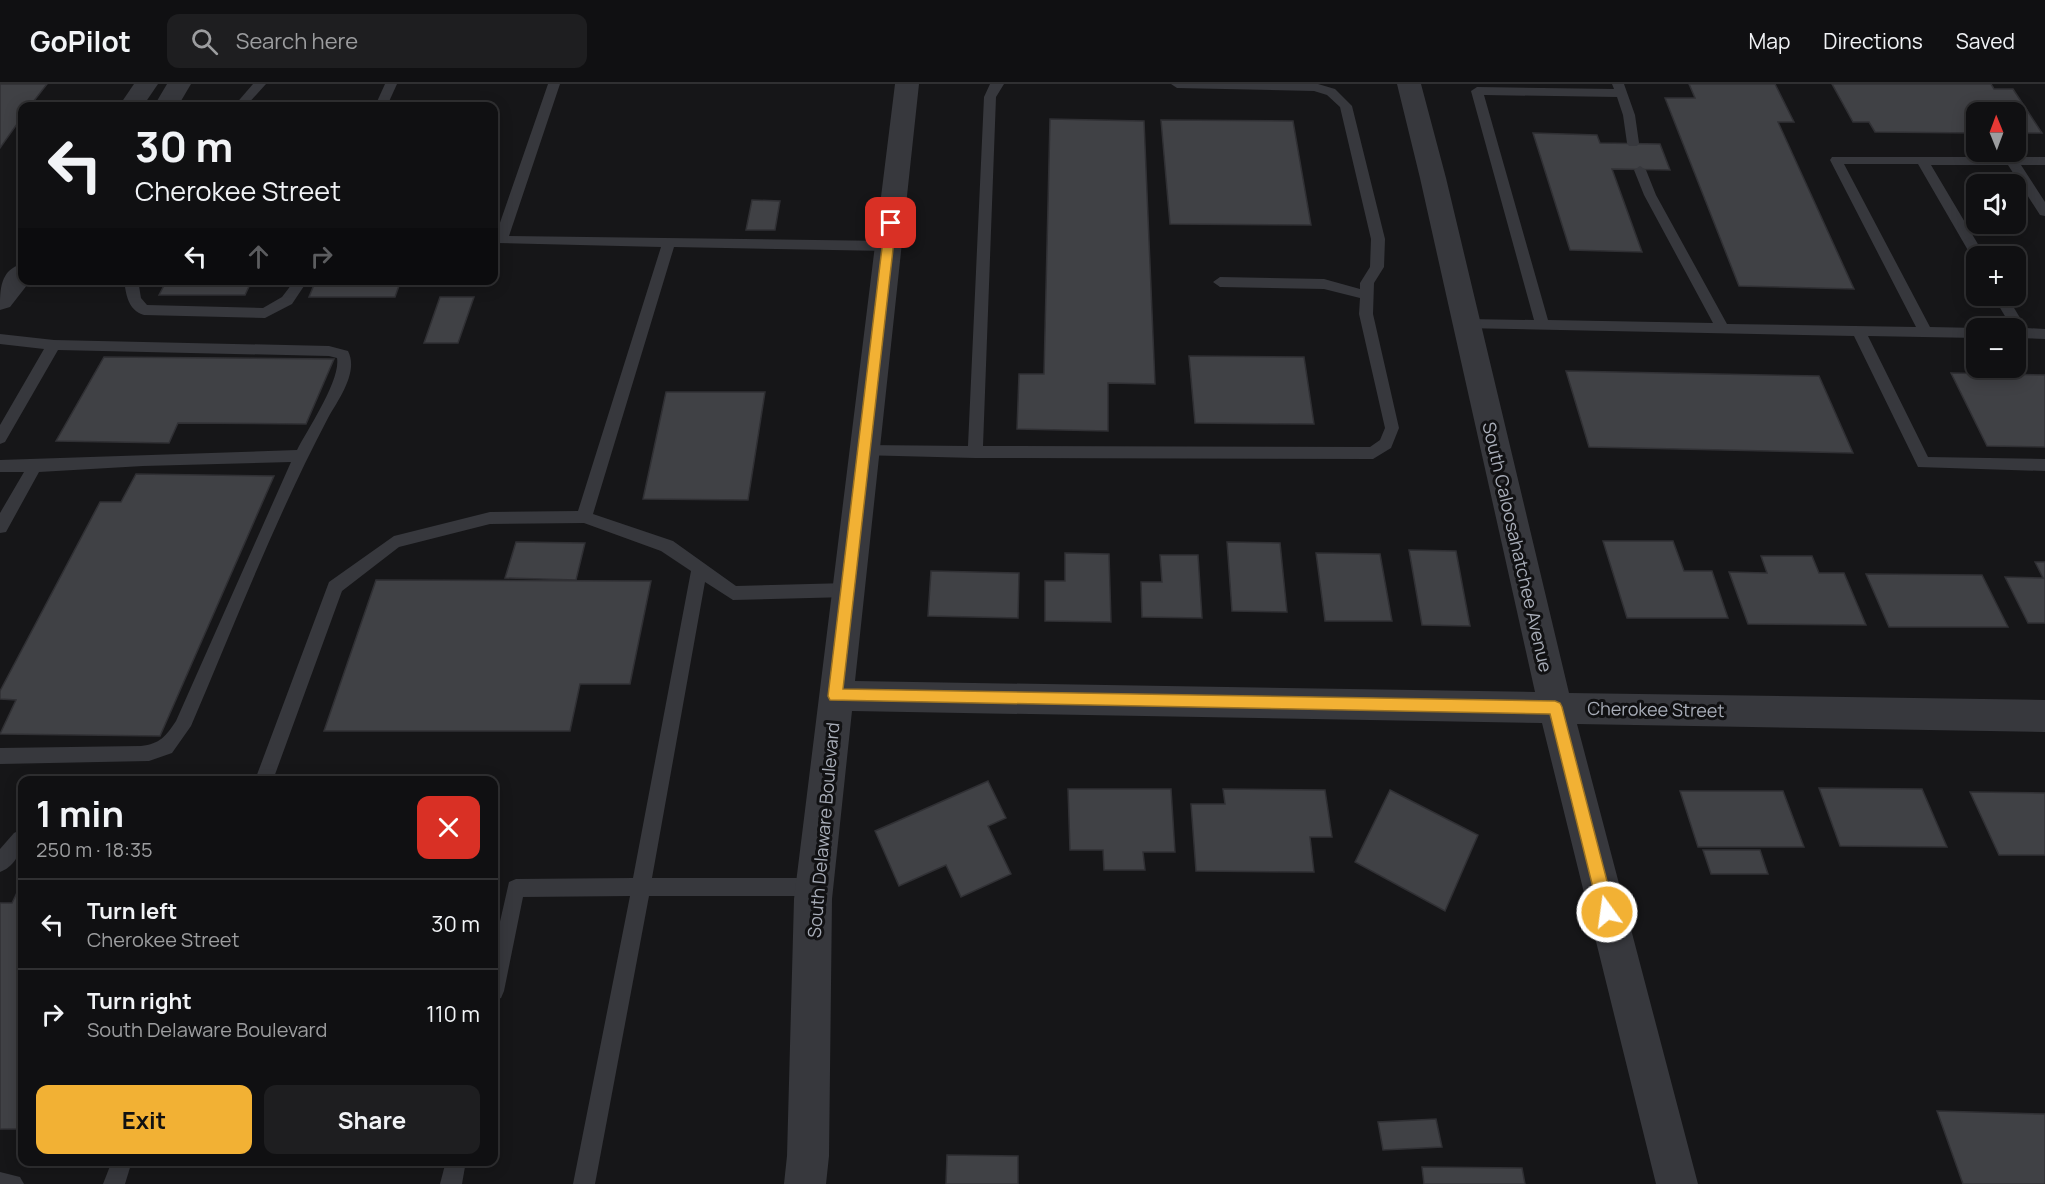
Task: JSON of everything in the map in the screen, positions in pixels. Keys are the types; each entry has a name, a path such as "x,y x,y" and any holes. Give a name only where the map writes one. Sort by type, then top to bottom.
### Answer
{"street":[{"path":"134,102 146,84"},
{"path":"168,102 179,84"},
{"name":"South Delaware Boulevard","path":"805,1184 808,1156 814,887 907,84"},
{"name":"South Caloosahatchee Avenue","path":"1409,84 1555,707 1677,1184"},
{"path":"0,299 18,278"},
{"name":"Cherokee Street","path":"835,696 2045,716"}],"lane":[{"path":"243,102 260,84"},
{"path":"383,102 392,84"},
{"path":"554,84 501,240 888,246"},
{"path":"975,452 990,98 994,87 998,84"},
{"path":"864,452 1373,453 1386,444 1392,428 1366,314 1367,283 1377,267 1378,239 1346,106 1331,92 1315,87 1177,84"},
{"path":"1543,326 1477,91 1619,88 1629,115 1633,143"},
{"path":"1926,332 1836,160 1966,160"},
{"path":"1922,160 1972,246"},
{"path":"2026,161 2045,161"},
{"path":"2013,162 2045,212"},
{"path":"1640,170 1650,195 1723,328"},
{"path":"584,517 669,243"},
{"path":"1220,282 1324,284 1366,295"},
{"path":"132,285 134,300 144,310 265,313 282,306 295,295 300,285"},
{"path":"1467,324 1966,333"},
{"path":"1858,330 1923,463 2045,465"},
{"path":"2026,333 2045,334"},
{"path":"0,339 54,345 329,351 344,355 345,364 339,384 301,456 182,726 171,743 160,752 141,754 0,756"},
{"path":"0,438 54,345"},
{"path":"0,466 301,456"},
{"path":"0,527 35,466"},
{"path":"265,776 335,587 394,542 490,518 584,517 667,546 733,592 848,590"},
{"path":"584,1184 699,569"},
{"path":"0,862 18,841"},
{"path":"498,972 516,888 814,887"},
{"path":"114,1184 120,1166"},
{"path":"451,1184 455,1166"},
{"path":"0,1183 13,1184"}],"building":[{"path":"0,84 47,84 33,102 18,102 18,123 0,148"},
{"path":"1689,84 1775,84 1794,122 1778,122 1854,289 1739,286 1665,98 1695,98"},
{"path":"1832,84 1991,84 1994,89 2013,89 2022,102 1966,102 1966,133 1875,132 1869,122 1853,122"},
{"path":"2026,109 2042,133 2026,133"},
{"path":"1050,119 1144,121 1155,384 1108,383 1108,431 1017,429 1019,374 1044,374"},
{"path":"1161,120 1293,121 1311,225 1170,224"},
{"path":"1533,133 1597,135 1600,143 1660,144 1670,170 1612,169 1642,252 1570,250"},
{"path":"752,200 780,201 775,230 746,230"},
{"path":"164,285 250,285 245,295 159,295"},
{"path":"314,285 399,285 395,297 309,297"},
{"path":"440,297 474,297 458,343 424,343"},
{"path":"1189,356 1304,357 1314,424 1195,423"},
{"path":"104,357 334,359 306,424 178,423 169,443 56,441"},
{"path":"1566,371 1819,376 1853,453 1589,447"},
{"path":"1951,373 1966,373 1966,378 2026,378 2026,375 2045,375 2045,447 1987,446"},
{"path":"666,392 765,392 748,500 643,499"},
{"path":"136,474 274,476 160,736 0,734 16,700 0,699 0,691 100,502 121,502"},
{"path":"1603,541 1673,541 1684,571 1712,571 1728,618 1627,618"},
{"path":"516,542 585,543 576,580 505,578"},
{"path":"1227,542 1280,543 1287,612 1232,611"},
{"path":"1409,550 1456,551 1470,626 1422,625"},
{"path":"1065,553 1109,554 1111,622 1045,621 1045,581 1065,581"},
{"path":"1316,553 1380,554 1392,621 1325,621"},
{"path":"1160,555 1198,555 1202,618 1142,617 1141,582 1162,582"},
{"path":"1761,556 1812,556 1819,573 1844,573 1866,625 1748,624 1729,572 1767,573"},
{"path":"2035,562 2045,562 2045,623 2028,623 2005,577 2043,578"},
{"path":"931,571 1019,573 1018,618 928,616"},
{"path":"1866,574 1982,575 2008,627 1889,627"},
{"path":"376,580 651,581 630,684 580,684 570,731 324,731"},
{"path":"988,781 1006,818 988,826 1011,874 961,897 946,865 899,886 875,831"},
{"path":"1819,788 1922,789 1947,847 1840,846"},
{"path":"1068,789 1171,789 1175,852 1143,852 1145,870 1104,870 1103,850 1070,850"},
{"path":"1223,789 1325,790 1332,837 1310,837 1314,872 1196,871 1191,804 1225,804"},
{"path":"1390,790 1478,835 1445,911 1355,862"},
{"path":"1680,791 1783,791 1804,847 1698,847"},
{"path":"1970,792 2045,793 2045,855 1999,855"},
{"path":"1703,850 1760,850 1768,874 1711,874"},
{"path":"18,890 18,1129 0,1129 0,903 12,903"},
{"path":"1937,1111 2045,1114 2045,1184 1963,1184"},
{"path":"1436,1119 1442,1147 1383,1150 1378,1122"},
{"path":"947,1155 1018,1156 1018,1184 946,1184"},
{"path":"1422,1167 1522,1168 1525,1184 1424,1184"}],"route":[{"path":"891,223 835,696 1555,707 1607,912"}]}
